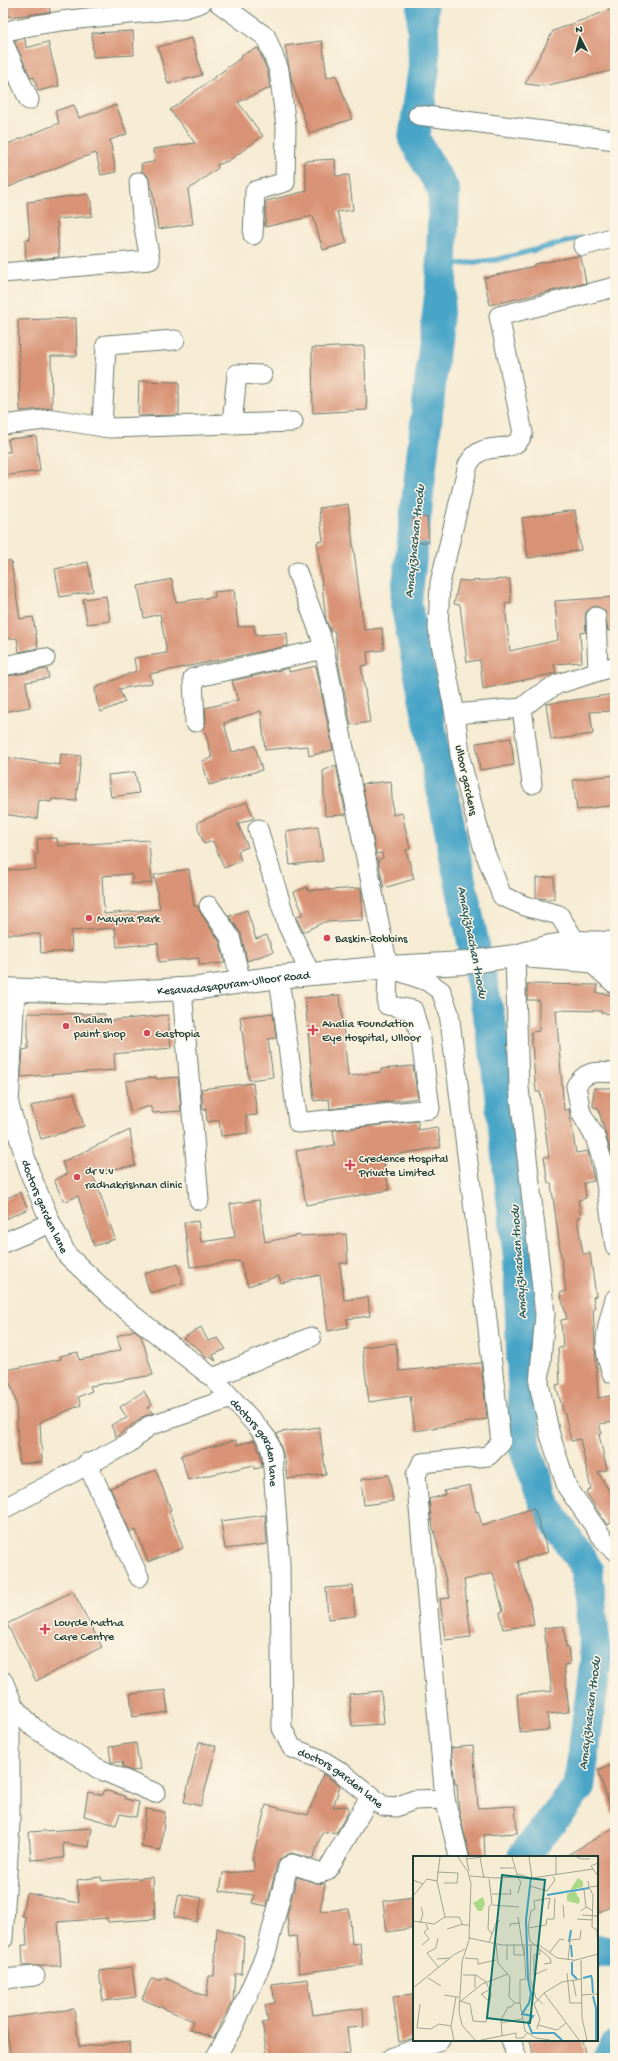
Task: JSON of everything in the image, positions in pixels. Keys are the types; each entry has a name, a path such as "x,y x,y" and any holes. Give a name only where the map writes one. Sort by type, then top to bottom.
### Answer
{"main road":[{"path":"510,956 550,946 576,942 615,943"},
{"name":"Kesavadasapuram-Ulloor Road","path":"9,990 109,993 182,989 279,977 388,967 464,963 510,956"},
{"path":"510,956 615,963"}],"street":[{"path":"3,32 22,27 185,8 201,3"},
{"path":"219,3 266,37 279,70 286,126 285,182 255,191 253,235"},
{"path":"3,42 29,100"},
{"path":"418,115 615,140"},
{"path":"3,273 150,260 142,216 139,182"},
{"path":"583,246 615,237"},
{"path":"596,617 607,669 558,684 537,696 522,708 455,714 438,629 440,583 468,465 472,457 478,451 512,446 521,440 523,433 499,316 615,287"},
{"path":"102,427 106,345 175,340"},
{"path":"232,424 237,374 262,375"},
{"path":"3,425 53,419 102,427 293,422"},
{"path":"279,977 298,1123 430,1109 421,1039 413,1010 387,1005 388,967 324,649 297,572"},
{"path":"195,722 193,678 324,649"},
{"path":"3,666 45,658"},
{"path":"522,708 532,784"},
{"name":"ulloor gardens","path":"455,714 461,762 484,850 502,896 525,906 559,915 576,942"},
{"path":"258,829 287,924 310,975"},
{"path":"209,906 230,937 241,982"},
{"path":"510,956 519,1088 545,1314 539,1384 550,1435 567,1487 607,1544 615,1551"},
{"path":"588,960 615,984"},
{"path":"388,967 427,981 441,991 448,1012 479,1249 501,1443 488,1456 422,1463 416,1475 445,1799 459,1856"},
{"path":"182,989 199,1200"},
{"name":"doctors garden lane","path":"9,990 8,1105 31,1176 50,1223 68,1255 120,1305 213,1378 268,1440 272,1454 280,1564 282,1728 292,1748 320,1759 383,1806 396,1807 414,1800 445,1799"},
{"path":"615,1073 595,1072 582,1077 576,1086 581,1113 595,1136 603,1163 615,1246"},
{"path":"3,1243 50,1223"},
{"path":"615,1299 606,1330 608,1363 612,1373 615,1373"},
{"path":"213,1378 311,1337"},
{"path":"3,1509 87,1463 129,1443 149,1426 231,1398"},
{"path":"87,1463 139,1577"},
{"path":"3,1681 14,1707 34,1728 97,1768 156,1793"},
{"path":"3,1939 10,1721 14,1707"},
{"path":"215,2058 235,2024 263,1960 288,1867 292,1864 319,1873 327,1871 370,1795"},
{"path":"3,1979 35,1976"},
{"path":"391,2058 437,2041"},
{"path":"511,2041 517,2058"}],"building":[{"path":"7,3 49,3 50,12 9,17"},
{"path":"615,8 615,70 544,86 525,84 553,31"},
{"path":"133,31 134,55 93,57 92,33"},
{"path":"25,38 26,48 48,42 59,86 38,91 34,77 31,78 14,41"},
{"path":"192,38 202,75 168,84 158,47"},
{"path":"322,41 327,78 336,75 352,119 309,133 292,82 285,46"},
{"path":"258,48 268,73 270,88 238,102 263,136 228,161 217,165 218,168 188,190 193,224 158,229 152,188 148,176 142,172 141,164 154,162 153,149 195,143 170,110 242,57 241,55"},
{"path":"3,69 10,84 3,87"},
{"path":"74,105 79,118 116,105 127,134 110,140 116,172 101,175 96,153 9,187 5,173 3,174 3,146 59,123 55,111"},
{"path":"335,159 336,176 349,175 353,210 337,212 347,243 323,250 313,216 265,227 266,201 307,191 304,161"},
{"path":"87,194 91,201 92,216 57,219 59,257 26,260 25,240 30,240 27,202"},
{"path":"578,256 581,257 586,283 490,305 484,278 534,266 534,264"},
{"path":"76,318 77,356 51,356 52,408 20,411 18,320"},
{"path":"364,346 367,410 313,413 312,348"},
{"path":"139,381 179,382 179,415 138,416"},
{"path":"36,436 40,471 3,476 3,452 10,452 8,439"},
{"path":"348,504 364,630 382,628 384,650 367,652 368,665 361,666 370,722 351,725 338,661 335,631 331,631 326,620 317,542 323,541 319,508"},
{"path":"575,510 581,550 528,558 522,518"},
{"path":"427,517 429,542 415,543 413,518"},
{"path":"3,561 11,561 20,619 33,617 38,648 19,652 17,638 3,639"},
{"path":"88,562 93,591 60,597 55,569"},
{"path":"172,579 176,602 215,597 214,592 234,590 238,627 254,625 256,635 287,633 288,646 150,674 152,683 119,689 125,702 101,712 97,702 95,688 136,671 134,658 167,653 160,614 144,618 138,586"},
{"path":"510,579 511,603 505,604 510,651 558,640 555,601 615,597 615,630 608,631 605,611 596,606 591,608 586,612 586,632 580,633 582,662 554,664 556,673 483,689 480,660 467,662 460,605 454,604 459,580"},
{"path":"106,596 110,621 87,624 83,599"},
{"path":"316,666 333,750 309,756 308,746 265,750 261,711 224,723 232,752 255,746 262,770 209,785 202,761 212,758 204,728 206,722 205,708 238,700 232,681 289,668 289,672"},
{"path":"47,669 49,678 26,682 30,707 3,712 3,677"},
{"path":"615,694 615,711 590,712 593,734 551,740 546,704"},
{"path":"511,738 514,765 480,770 476,743"},
{"path":"61,754 81,756 76,801 52,799 51,802 39,800 37,819 3,814 3,757 60,765"},
{"path":"336,765 346,815 325,816 323,771"},
{"path":"135,772 139,793 111,797 108,775"},
{"path":"615,775 615,805 577,810 573,780"},
{"path":"391,781 393,815 402,813 410,849 406,850 414,879 384,888 378,860 383,858 382,853 376,854 362,784"},
{"path":"247,802 254,818 238,824 248,847 238,851 241,861 224,868 213,841 204,844 198,828 198,822"},
{"path":"318,826 323,861 290,865 286,831"},
{"path":"57,838 58,846 149,840 152,883 132,884 132,874 102,876 104,914 160,909 154,875 189,869 194,906 198,906 200,912 220,942 225,963 199,965 199,958 159,962 158,943 117,947 115,928 71,931 72,951 41,953 40,934 3,934 3,870 36,869 35,854 38,854 37,839"},
{"path":"554,877 554,899 536,898 536,878"},
{"path":"307,887 308,891 361,888 363,920 324,922 303,932 296,917 303,914 294,892"},
{"path":"247,910 256,939 267,935 273,952 247,961 241,934 229,916"},
{"path":"527,984 598,985 597,993 615,995 615,1014 601,1013 601,1011 556,1010 564,1110 569,1109 576,1153 588,1151 594,1181 584,1183 586,1198 578,1200 581,1217 577,1218 583,1254 590,1253 596,1296 593,1297 595,1308 593,1309 598,1398 615,1395 615,1422 599,1424 602,1434 599,1435 607,1470 598,1472 615,1501 615,1521 607,1525 586,1492 591,1489 580,1439 571,1441 556,1385 560,1384 558,1348 563,1348 561,1320 567,1319 560,1293 566,1291 551,1183 548,1183 544,1157 549,1157 540,1092 536,1092 531,1032 539,1031 539,1000 527,1000"},
{"path":"340,995 348,1076 381,1072 381,1069 413,1066 418,1098 330,1109 329,1099 314,1101 305,998"},
{"path":"28,1013 105,1014 105,1021 168,1015 171,1048 114,1054 115,1070 21,1077 23,1050 28,1049"},
{"path":"273,1013 276,1038 268,1039 273,1077 249,1080 240,1017"},
{"path":"156,1077 156,1079 178,1077 181,1111 153,1113 150,1106 130,1112 126,1081"},
{"path":"253,1083 257,1115 246,1116 248,1133 221,1136 219,1120 207,1122 206,1108 203,1109 201,1089"},
{"path":"594,1088 615,1088 615,1159 613,1160 598,1108 593,1107"},
{"path":"74,1093 84,1126 41,1139 31,1106"},
{"path":"418,1121 418,1130 437,1127 441,1147 383,1157 389,1190 306,1205 296,1151 335,1145 333,1130"},
{"path":"130,1130 135,1166 91,1172 98,1187 115,1239 94,1246 78,1196 64,1202 54,1180 67,1174 62,1162"},
{"path":"20,1192 28,1209 3,1220 3,1200"},
{"path":"259,1200 265,1242 300,1235 346,1234 348,1263 340,1263 344,1300 368,1297 370,1316 347,1319 348,1327 328,1331 320,1275 281,1283 279,1276 248,1286 240,1261 190,1267 184,1223 198,1221 201,1242 235,1237 230,1204"},
{"path":"178,1264 183,1283 150,1293 144,1274"},
{"path":"201,1327 208,1341 218,1338 226,1349 213,1355 216,1361 210,1357 206,1358 200,1350 183,1338"},
{"path":"135,1330 141,1335 153,1375 90,1386 92,1391 78,1397 81,1405 40,1422 42,1462 19,1464 16,1401 6,1370 61,1359 60,1356 78,1352 79,1360 121,1350 117,1336"},
{"path":"396,1343 399,1371 481,1363 487,1419 415,1431 410,1396 369,1402 362,1347"},
{"path":"144,1391 152,1405 147,1408 153,1413 142,1417 116,1437 111,1425 127,1418 120,1407"},
{"path":"319,1427 326,1474 287,1479 285,1461 277,1434 281,1432"},
{"path":"236,1440 237,1445 254,1440 261,1456 262,1467 255,1469 254,1465 188,1480 181,1455"},
{"path":"156,1470 183,1548 148,1562 136,1530 130,1532 110,1488"},
{"path":"389,1475 393,1501 364,1505 361,1479"},
{"path":"470,1485 476,1512 478,1511 482,1525 534,1508 548,1552 518,1561 531,1607 534,1625 503,1629 500,1612 503,1611 493,1573 464,1580 471,1637 445,1640 440,1599 450,1598 431,1518 429,1499 445,1495 444,1491"},
{"path":"265,1515 267,1544 225,1549 221,1521"},
{"path":"353,1586 355,1616 328,1619 326,1588"},
{"path":"73,1591 102,1647 36,1681 7,1624"},
{"path":"564,1626 566,1647 568,1646 570,1664 564,1665 569,1712 547,1714 549,1730 520,1732 517,1694 552,1691 544,1628"},
{"path":"165,1690 168,1712 133,1717 130,1694"},
{"path":"381,1691 384,1724 352,1726 349,1694"},
{"path":"199,1742 216,1746 201,1806 184,1802"},
{"path":"136,1743 140,1770 131,1771 123,1767 122,1762 111,1762 109,1747"},
{"path":"473,1746 478,1808 515,1806 517,1833 484,1835 485,1856 470,1856 459,1811 457,1784 455,1784 451,1748"},
{"path":"615,1764 615,1813 612,1813 598,1770"},
{"path":"323,1774 340,1786 333,1807 348,1806 348,1812 337,1832 322,1833 313,1859 291,1853 281,1858 277,1864 267,1906 252,1903 254,1895 220,1891 223,1873 254,1871 254,1861 252,1861 266,1805 308,1815"},
{"path":"104,1790 125,1796 125,1799 139,1802 136,1817 120,1814 116,1825 84,1816 88,1792 103,1795"},
{"path":"146,1809 165,1812 161,1850 141,1847"},
{"path":"615,1827 615,1905 598,1913 598,1856 566,1856"},
{"path":"92,1828 89,1847 63,1843 64,1858 31,1860 29,1832"},
{"path":"101,1877 102,1881 153,1877 155,1919 108,1922 107,1918 58,1922 61,1966 23,1966 22,1945 27,1945 25,1916 22,1916 26,1893 79,1903 77,1880"},
{"path":"297,1877 316,1883 325,1884 320,1911 349,1909 352,1944 360,1943 362,1965 299,1973 296,1936 289,1937 287,1915"},
{"path":"179,1894 202,1898 197,1922 174,1917"},
{"path":"413,1897 413,1928 387,1932 383,1901"},
{"path":"217,1928 244,1938 242,1974 235,1974 233,2001 214,2038 190,2030 193,2021 142,1999 151,1979 162,1980 163,1977 207,1997 209,1976 214,1976"},
{"path":"132,1967 136,1997 103,2001 99,1971"},
{"path":"308,1979 313,2015 363,2008 364,2027 347,2028 350,2054 324,2058 272,2058 272,2053 267,2054 262,2023 268,2022 265,2005 275,2003 272,1984"},
{"path":"413,1994 413,2038 399,2042 393,1996"},
{"path":"74,2009 79,2047 129,2041 130,2058 65,2058 64,2055 39,2058 11,2058 5,2018"},
{"path":"530,2041 582,2041 586,2058 534,2058"}],"waterway":[{"name":"Amayizhachan thodu","path":"422,3 424,67 414,139 444,191 441,286 406,603 456,861 494,1041 519,1259 525,1449 546,1507 587,1569 596,1659 579,1787 524,1856"},
{"path":"441,266 495,260 582,238"},
{"name":"Amayizhachan thodu","path":"598,1951 615,1951"},
{"name":"Amayizhachan thodu","path":"608,2058 615,2047"}],"place":[{"name":"Mayura Park","path":"89,918"},
{"name":"Baskin-Robbins","path":"327,938"},
{"name":"Thailam paint shop","path":"66,1026"},
{"name":"Ahalia Foundation Eye Hospital, Ulloor","path":"313,1030"},
{"name":"Gastopia","path":"147,1033"},
{"name":"Credence Hospital Private Limited","path":"350,1165"},
{"name":"dr v.v radhakrishnan clinic","path":"77,1177"},
{"name":"Lourde Matha Care Centre","path":"45,1629"}]}
